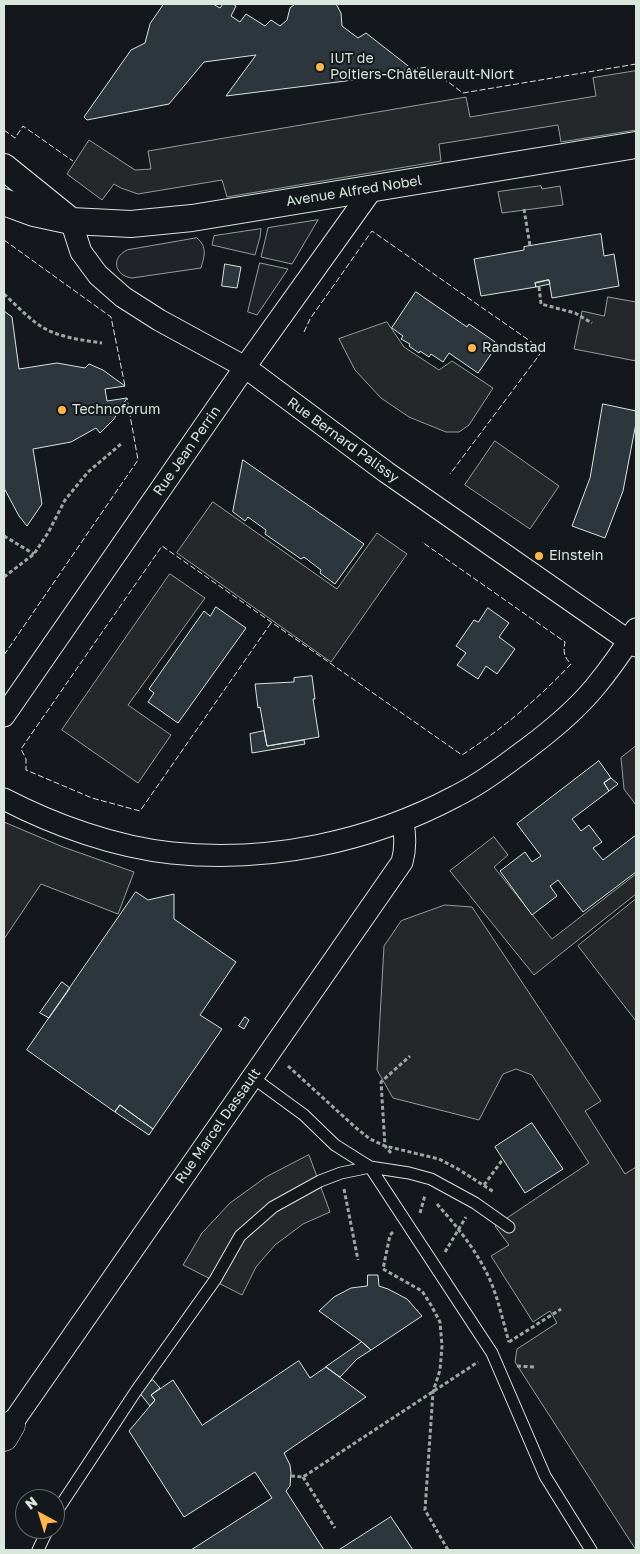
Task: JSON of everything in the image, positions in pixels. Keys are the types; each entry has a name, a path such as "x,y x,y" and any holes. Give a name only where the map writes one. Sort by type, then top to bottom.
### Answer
{"street":[{"name":"Avenue Alfred Nobel","path":"4,202 34,213 70,220 140,224 192,218 636,146"},
{"path":"4,167 70,220"},
{"name":"Rue Jean Perrin","path":"4,716 245,367 373,188"},
{"name":"Rue Bernard Palissy","path":"70,220 81,252 98,275 123,297 159,320 245,367 386,472 634,638"},
{"path":"4,799 38,816 88,834 125,844 171,852 222,856 277,852 340,841 403,821 456,796 504,766 552,729 594,688 634,638"},
{"name":"Rue Marcel Dassault","path":"6,1431 402,862 405,850 403,821"}],"lane":[{"path":"252,1077 304,1115 335,1145 370,1167 492,1353 545,1476 591,1550"},
{"path":"65,1499 136,1391 215,1280 240,1236 274,1207 320,1181 341,1173 370,1167 409,1172 431,1179 475,1202 509,1227"}],"path":[{"path":"524,209 530,246"},
{"path":"539,286 541,304 575,313 592,323"},
{"path":"4,294 39,325 53,332 77,339 102,343"},
{"path":"4,577 34,554 48,533 65,500 88,472 120,444"},
{"path":"4,536 34,554"},
{"path":"272,1050 327,1102 370,1139 385,1146 439,1159 484,1185 498,1196"},
{"path":"422,1291 484,1185 502,1159"},
{"path":"383,1269 422,1291 440,1322 442,1346 440,1370 433,1392 425,1510 448,1550"},
{"path":"291,1476 303,1477 561,1309"},
{"path":"303,1477 334,1528"}],"shaded area":[{"path":"636,71 636,130 561,142 558,125 439,144 441,161 227,197 222,180 138,194 114,184 102,200 67,174 89,140 135,170 151,169 148,151 466,97 470,117 596,96 593,78"},
{"path":"541,186 542,189 560,186 563,205 502,213 498,192"},
{"path":"318,220 292,264 261,257 268,228"},
{"path":"261,229 255,255 212,245 214,236"},
{"path":"197,238 204,249 201,268 132,278 126,277 118,270 118,257 127,250"},
{"path":"260,263 288,269 257,315 248,312"},
{"path":"608,297 636,302 636,361 574,349 582,311 604,316"},
{"path":"387,322 404,347 439,370 452,361 493,388 469,425 459,432 446,432 409,417 381,398 355,370 339,339"},
{"path":"495,441 559,486 530,529 465,485"},
{"path":"213,502 337,589 377,533 407,554 331,662 177,553"},
{"path":"170,574 205,598 128,705 171,735 138,783 62,730"},
{"path":"636,746 636,805 624,789 621,758"},
{"path":"4,822 63,847 134,872 118,914 41,884 4,939"},
{"path":"494,837 508,855 494,867 552,939 636,874 636,894 534,975 450,871"},
{"path":"636,899 636,1021 578,946"},
{"path":"445,905 472,907 601,1101 585,1111 625,1174 636,1167 636,1550 515,1362 517,1349 557,1323 550,1311 533,1322 491,1256 509,1245 495,1226 589,1163 532,1075 516,1069 503,1074 479,1120 393,1098 377,1070 384,946 401,921"},
{"path":"309,1155 330,1212 303,1224 275,1245 256,1267 242,1295 183,1265 202,1233 230,1203 266,1177"}],"building":[{"path":"164,4 213,4 220,8 223,4 233,4 236,6 231,16 240,22 246,14 265,26 271,20 280,26 287,20 290,8 295,4 336,4 341,13 342,26 358,38 366,33 412,69 346,81 226,96 256,55 204,62 169,104 87,120 84,117 131,50 145,43 150,24"},
{"path":"601,234 604,256 614,254 619,286 552,298 549,280 535,283 536,287 481,296 474,259 524,250 524,247"},
{"path":"225,264 241,267 237,288 222,286"},
{"path":"549,280 550,284 536,287 535,283"},
{"path":"416,292 467,327 469,324 498,344 478,373 449,353 443,362 431,354 429,357 420,351 419,353 409,346 410,344 401,339 403,336 392,328"},
{"name":"Technoforum","path":"4,311 12,317 19,369 57,363 85,368 89,364 103,370 125,386 105,389 107,401 127,398 114,419 100,433 96,428 71,442 33,449 42,504 27,526 19,516 4,488"},
{"path":"603,404 636,411 636,423 623,491 605,538 572,526 590,478"},
{"path":"243,460 364,544 335,584 320,573 321,570 304,557 301,559 265,534 266,530 248,517 245,521 233,512"},
{"path":"216,607 246,628 178,723 148,702 154,693 149,689 204,611 210,616"},
{"path":"488,608 509,623 499,637 515,649 497,674 486,666 478,679 457,665 466,653 456,646 474,620 478,622"},
{"path":"312,676 315,699 313,699 319,737 267,746 260,707 258,708 255,684 294,682 294,678"},
{"path":"264,731 267,746 304,740 305,744 252,753 250,734"},
{"path":"599,761 611,778 604,783 609,791 572,819 581,831 589,825 602,842 593,848 603,860 636,835 636,872 583,912 558,880 550,886 557,896 532,915 500,871 525,852 532,862 541,856 517,824"},
{"path":"611,778 618,784 609,791 604,783"},
{"path":"136,892 148,900 174,894 174,919 236,962 200,1015 222,1029 153,1129 120,1105 115,1112 27,1050"},
{"path":"62,982 70,988 49,1018 40,1013"},
{"path":"245,1017 249,1020 244,1029 239,1026"},
{"path":"120,1105 153,1129 149,1135 115,1112"},
{"path":"532,1123 563,1169 525,1193 495,1147"},
{"path":"368,1275 378,1275 379,1286 407,1299 422,1316 371,1350 319,1311 334,1297 351,1288 367,1286"},
{"path":"362,1342 371,1350 357,1359 340,1377 326,1367"},
{"path":"299,1361 310,1378 326,1367 366,1397 284,1453 290,1465 291,1473 290,1486 286,1491 324,1550 191,1550 272,1498 255,1472 184,1517 129,1431 155,1400 151,1395 173,1380 202,1425"},
{"path":"153,1380 160,1388 151,1395 155,1400 150,1406 138,1391"},
{"path":"391,1517 413,1550 339,1550"}],"fence":[{"path":"412,69 428,67 463,93 636,64"},
{"path":"4,130 15,138 23,126 73,161"},
{"path":"304,332 310,319 372,231 543,350 450,474"},
{"path":"4,240 111,317 125,386"},
{"path":"4,655 138,460 127,398"},
{"path":"271,623 140,811 92,798 26,770 26,759 21,749 162,546 462,755 519,713 571,664 565,654 565,642 422,542"}],"place":[{"name":"IUT de Poitiers-Châtellerault-Niort","path":"320,67"},
{"name":"Randstad","path":"472,348"},
{"name":"Technoforum","path":"62,410"},
{"name":"Einstein","path":"539,556"}]}
